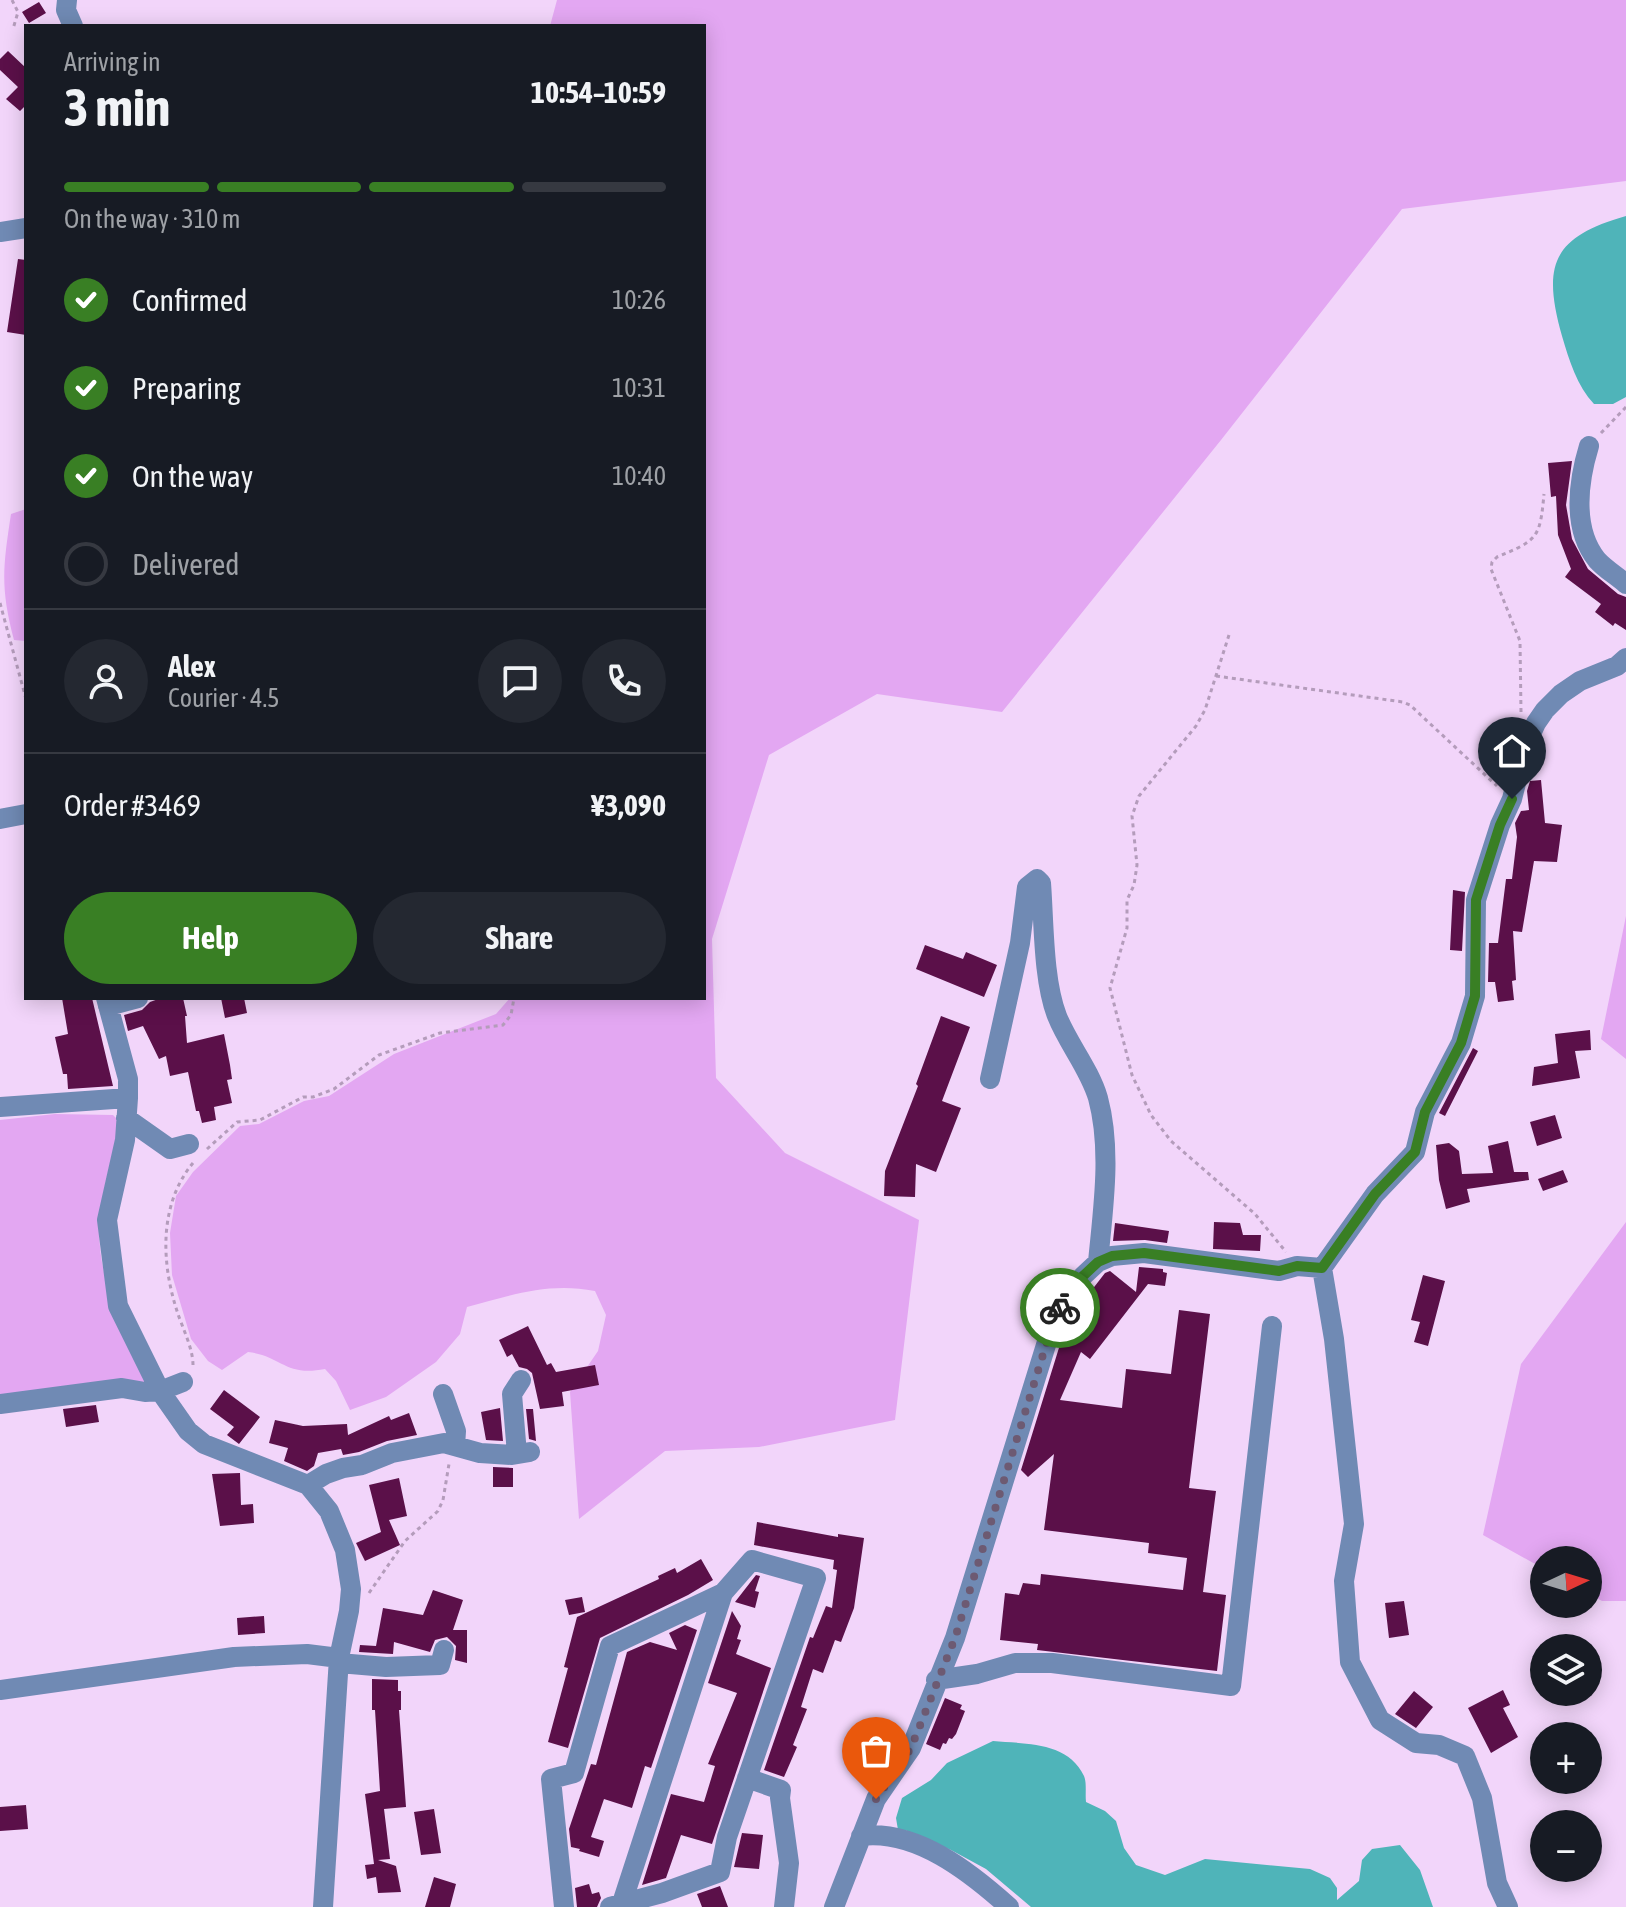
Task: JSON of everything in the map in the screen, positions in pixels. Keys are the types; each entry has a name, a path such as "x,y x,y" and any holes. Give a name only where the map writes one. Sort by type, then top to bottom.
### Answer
{"street":[{"path":"67,0 66,10 72,24"},
{"path":"0,232 24,228"},
{"path":"1589,446 1581,472 1583,536 1598,560 1626,584"},
{"path":"1508,1907 1497,1883 1482,1798 1465,1756 1439,1745 1416,1743 1380,1720 1350,1662 1344,1581 1354,1524 1334,1339 1322,1268 1375,1194 1415,1152 1425,1112 1461,1043 1475,996 1476,900 1500,825 1512,799 1525,747 1545,710 1580,681 1617,666 1626,658"},
{"path":"0,819 24,814"},
{"path":"990,1079 1020,943 1027,887 1037,879 1041,883 1047,962 1056,1013 1097,1097 1103,1136 1104,1196 1098,1262"},
{"path":"107,1002 128,1079 125,1140 107,1220 118,1306 160,1391 188,1431 204,1444 308,1485 329,1511 341,1537 348,1565 350,1605 339,1660 323,1907"},
{"path":"0,1107 127,1108 170,1149 196,1152"},
{"path":"834,1907 876,1799 911,1748 955,1638 1055,1316 1083,1276 1098,1262 1112,1256 1144,1253 1279,1271 1297,1266 1322,1268"},
{"path":"936,1680 977,1674 1015,1663 1052,1663 1231,1686 1272,1326"},
{"path":"308,1485 326,1474 392,1453 444,1443 480,1453 523,1453 512,1394 521,1380"},
{"path":"0,1404 122,1388 160,1391 183,1382"},
{"path":"443,1394 456,1431 455,1446"},
{"path":"752,1560 816,1578 727,1837 720,1872 662,1893 616,1905 723,1593 752,1560"},
{"path":"564,1907 551,1779 574,1773 610,1646 723,1593"},
{"path":"0,1690 234,1657 307,1654 386,1667 440,1665 444,1650"},
{"path":"747,1778 781,1790 789,1863 784,1907"},
{"path":"861,1836 882,1833 946,1858 1009,1907"}],"path":[{"path":"12,0 18,12 13,29"},
{"path":"1589,446 1626,407"},
{"path":"1521,717 1520,641 1491,569 1497,557 1536,538 1541,527 1544,494"},
{"path":"0,603 24,692"},
{"path":"1229,635 1196,726 1139,796 1132,816 1137,865 1134,885 1127,900 1127,928 1110,988 1132,1075 1151,1115 1171,1141 1255,1214 1297,1266"},
{"path":"1216,676 1403,702 1410,705 1512,799"},
{"path":"183,1382 192,1371 193,1359 166,1271 166,1237 171,1200 196,1152 237,1122 260,1120 303,1097 313,1097 334,1089 379,1055 440,1033 503,1025 511,1015 514,1000"},
{"path":"350,1605 364,1598 382,1578 405,1541 438,1511 455,1446"}],"shaded area":[{"path":"557,0 1626,0 1626,181 1402,209 1002,712 877,694 769,755 712,939 716,1078 785,1153 919,1220 895,1420 759,1447 665,1451 579,1519 570,1392 598,1351 606,1315 595,1291 546,1289 467,1307 460,1334 436,1362 386,1397 350,1410 336,1381 325,1369 301,1370 248,1352 222,1370 208,1361 191,1339 172,1275 170,1233 176,1196 193,1172 240,1126 259,1124 304,1101 329,1096 394,1054 496,1014 508,1000 706,1000 706,24 551,24"},
{"path":"1626,216 1626,397 1613,404 1594,404 1578,381 1565,345 1556,311 1554,272 1568,244 1601,224"},
{"path":"24,510 24,641 14,640 6,605 4,577 11,514"},
{"path":"1626,916 1626,1059 1601,1039"},
{"path":"55,1114 113,1115 119,1121 104,1193 99,1240 114,1305 149,1387 0,1400 0,1120"},
{"path":"1626,1222 1626,1601 1602,1601 1602,1546 1530,1546 1530,1561 1483,1535 1521,1364"},
{"path":"993,1741 1044,1746 1067,1756 1084,1776 1086,1802 1105,1811 1116,1821 1124,1848 1136,1865 1165,1875 1205,1859 1310,1869 1330,1878 1337,1888 1337,1900 1359,1881 1362,1860 1372,1849 1400,1845 1420,1870 1433,1907 1031,1907 986,1869 951,1850 905,1830 898,1830 896,1818 902,1798 931,1780 947,1763"}],"building":[{"path":"39,2 46,13 29,23 22,12"},
{"path":"8,51 24,66 24,107 20,111 6,99 18,87 0,70 0,59"},
{"path":"18,259 24,260 24,335 7,332"},
{"path":"1572,461 1566,505 1572,539 1588,569 1626,597 1626,630 1615,623 1613,626 1595,612 1601,604 1565,577 1571,569 1558,535 1556,496 1551,497 1548,463"},
{"path":"1541,780 1545,823 1562,825 1557,862 1534,861 1522,932 1513,931 1514,1000 1498,1002 1495,982 1488,982 1489,943 1498,943 1506,879 1512,879 1517,837 1515,823 1521,811 1529,810 1527,791 1530,781"},
{"path":"1453,890 1465,892 1462,951 1450,950"},
{"path":"925,945 963,959 966,952 997,965 984,997 916,969"},
{"path":"62,1000 92,1000 113,1086 68,1089 67,1074 63,1074 55,1037 68,1034"},
{"path":"183,1000 187,1043 224,1034 232,1079 227,1080 232,1103 214,1107 216,1120 202,1123 199,1111 196,1111 188,1072 170,1076 166,1056 159,1059 143,1026 128,1031 124,1015 142,1010 150,1002"},
{"path":"221,1000 244,1000 247,1013 225,1018"},
{"path":"941,1016 970,1027 942,1101 961,1108 936,1172 916,1164 915,1197 884,1196 885,1171"},
{"path":"1590,1030 1591,1050 1575,1051 1580,1078 1532,1086 1534,1067 1558,1063 1555,1034"},
{"path":"1473,1048 1478,1051 1445,1116 1439,1113"},
{"path":"1555,1115 1562,1138 1537,1146 1530,1122"},
{"path":"1508,1141 1514,1172 1528,1172 1529,1180 1467,1189 1470,1202 1446,1209 1439,1180 1436,1145 1449,1143 1459,1151 1462,1174 1493,1173 1488,1146"},
{"path":"1563,1170 1568,1182 1543,1191 1538,1179"},
{"path":"1214,1222 1240,1223 1243,1235 1261,1235 1260,1251 1213,1249"},
{"path":"1115,1223 1169,1231 1167,1243 1113,1241"},
{"path":"1139,1267 1163,1269 1167,1273 1165,1286 1148,1284 1090,1359 1081,1352 1060,1400 1122,1408 1126,1369 1171,1374 1179,1310 1210,1314 1189,1488 1216,1491 1203,1592 1226,1595 1217,1671 1037,1650 1038,1644 1000,1640 1005,1593 1019,1595 1023,1583 1040,1585 1041,1574 1183,1590 1187,1558 1148,1553 1149,1543 1044,1530 1054,1454 1028,1477 1021,1470 1067,1322 1105,1273 1110,1271 1136,1292"},
{"path":"1423,1275 1445,1281 1428,1346 1414,1342 1420,1322 1411,1320"},
{"path":"528,1326 547,1365 551,1363 556,1372 595,1365 599,1385 562,1392 564,1406 540,1409 532,1373 519,1367 512,1354 507,1357 499,1340"},
{"path":"224,1390 260,1417 239,1444 227,1435 234,1427 210,1409"},
{"path":"96,1405 99,1422 66,1427 63,1409"},
{"path":"500,1408 503,1441 486,1440 481,1412"},
{"path":"526,1409 533,1409 536,1441 529,1439"},
{"path":"409,1413 417,1435 343,1455 341,1449 318,1453 314,1466 307,1471 284,1461 288,1448 269,1443 275,1420 303,1426 347,1424 348,1435 389,1416 391,1420"},
{"path":"493,1467 513,1468 513,1487 493,1487"},
{"path":"240,1473 241,1505 253,1504 254,1523 220,1526 212,1474"},
{"path":"399,1478 407,1516 389,1520 400,1545 365,1561 356,1543 381,1532 369,1485"},
{"path":"757,1522 838,1537 838,1534 864,1538 854,1608 841,1642 835,1640 823,1673 813,1669 801,1707 807,1709 793,1745 797,1747 784,1777 764,1770 810,1637 813,1638 826,1606 832,1608 837,1570 833,1569 834,1560 754,1545"},
{"path":"701,1559 713,1580 600,1638 568,1748 548,1742 568,1668 564,1667 577,1617 659,1579 658,1576 675,1568 677,1573"},
{"path":"756,1575 760,1576 755,1591 759,1592 755,1608 735,1602"},
{"path":"433,1590 463,1600 453,1630 467,1630 467,1663 455,1660 456,1646 447,1637 435,1640 430,1652 394,1642 393,1654 359,1652 360,1645 376,1646 383,1608 423,1615"},
{"path":"582,1597 585,1612 569,1615 565,1600"},
{"path":"1404,1601 1409,1635 1389,1638 1385,1603"},
{"path":"732,1611 741,1626 737,1639 741,1640 736,1654 771,1668 712,1844 681,1835 666,1878 642,1885 671,1794 704,1802 715,1766 708,1764 737,1693 708,1683"},
{"path":"264,1616 265,1633 238,1635 237,1618"},
{"path":"685,1625 697,1630 651,1768 645,1766 632,1808 604,1799 591,1837 604,1841 599,1857 579,1851 571,1847 569,1829 591,1764 596,1765 627,1652 650,1642 677,1650 669,1633"},
{"path":"372,1679 398,1680 398,1691 401,1691 399,1710 406,1807 384,1809 390,1859 378,1860 396,1866 401,1892 378,1893 376,1877 367,1879 365,1865 374,1864 365,1794 380,1791"},
{"path":"1503,1690 1510,1705 1503,1708 1518,1737 1491,1753 1468,1708"},
{"path":"1414,1691 1433,1707 1416,1728 1395,1714"},
{"path":"945,1698 962,1705 960,1709 965,1711 956,1734 946,1744 943,1743 940,1750 926,1744"},
{"path":"26,1805 28,1829 0,1831 0,1807"},
{"path":"434,1809 441,1853 421,1855 414,1812"},
{"path":"742,1833 763,1835 759,1869 734,1867"},
{"path":"434,1877 456,1884 450,1907 425,1907"},
{"path":"589,1884 592,1894 599,1892 601,1898 597,1907 577,1907 575,1888"},
{"path":"720,1886 728,1907 702,1907 697,1894"}],"way so far":[{"path":"876,1799 911,1748 955,1638 1029,1395 1060,1308"}],"route":[{"path":"1060,1308 1083,1276 1098,1262 1112,1256 1144,1253 1279,1271 1297,1266 1322,1268 1334,1247 1375,1194 1415,1152 1425,1112 1461,1043 1475,996 1476,900 1500,825 1512,799"}]}
